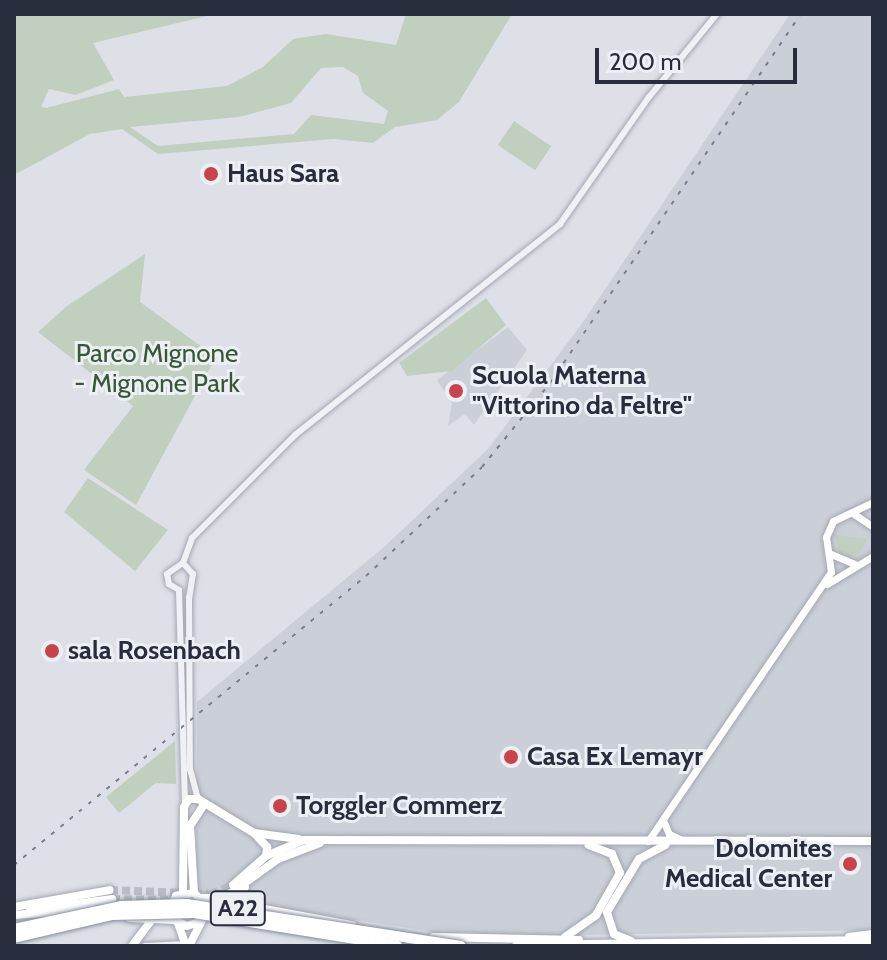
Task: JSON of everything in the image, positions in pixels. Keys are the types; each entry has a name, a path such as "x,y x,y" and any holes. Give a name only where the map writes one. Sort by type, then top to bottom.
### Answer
{"highway":[{"name":"A22","path":"14,929 121,906 187,904 461,946"},
{"name":"A22","path":"14,938 112,915 194,913 397,946"},
{"path":"517,946 873,941"}],"main road":[{"path":"648,841 822,588 833,568 827,530 840,516 873,502"},
{"path":"852,513 872,526 873,515"},
{"path":"831,554 854,564"},
{"path":"822,588 872,554"},
{"path":"187,945 201,921 185,802 201,802 263,839 266,856"},
{"path":"187,945 176,922 172,904 183,892 189,815 201,802"},
{"path":"663,820 669,834 685,841"},
{"path":"254,833 329,841 873,841"},
{"path":"233,885 266,856 304,840"},
{"path":"183,892 224,898 278,859 329,841"},
{"path":"556,940 580,930 596,915 620,869 604,848 571,841"},
{"path":"631,941 614,934 608,923 610,905 645,852 685,841"},
{"path":"248,883 238,907 254,921"},
{"path":"14,907 111,894 14,914"},
{"path":"259,908 427,937 631,941 873,934"},
{"path":"14,914 92,909 150,922 254,921 316,929 352,925"},
{"path":"132,946 150,922"}],"street":[{"path":"189,587 179,590 169,584 167,574 183,563 192,538 295,435 560,224 649,97 717,14"},
{"path":"183,563 193,574 189,587 190,769 201,802"},
{"path":"179,590 185,802"},
{"path":"145,946 167,942 187,945"}],"shaded area":[{"path":"790,14 873,14 873,930 466,937 201,896 196,888 197,702 384,547 488,449 581,325"},
{"path":"508,327 527,350 474,425 465,414 448,426 452,403 437,380"}],"green space":[{"path":"14,14 216,14 93,43 114,80 76,95 49,89 41,107 46,108 119,89 124,97 227,86 263,67 293,39 326,34 396,45 406,14 512,14 459,102 437,120 395,127 373,143 334,139 158,154 122,129 90,134 14,175","holes":["343,67 358,76 363,93 388,111 384,124 311,115 294,134 158,146 130,127 239,117 291,103 321,68"]},
{"path":"514,121 551,146 535,170 498,145"},
{"name":"Parco Mignone - Mignone Park","path":"145,254 140,302 216,357 136,505 84,470 133,406 38,332 67,306"},
{"path":"486,298 506,325 452,371 407,376 399,363"},
{"path":"88,478 168,530 135,571 64,512"},
{"path":"835,535 867,539 859,554 851,557 839,552"},
{"path":"175,741 176,784 156,783 119,813 106,797"}],"tunnel":[{"path":"110,890 211,894 233,885"},
{"path":"112,899 171,900"},
{"path":"205,903 259,908"}],"railway":[{"path":"14,865 366,576 482,467 550,383 801,14"}],"place":[{"name":"Haus Sara","path":"211,174"},
{"name":"Scuola Materna \"Vittorino da Feltre\"","path":"456,391"},
{"name":"sala Rosenbach","path":"52,651"},
{"name":"Casa Ex Lemayr","path":"511,757"},
{"name":"Torggler Commerz","path":"280,806"},
{"name":"Dolomites Medical Center","path":"850,864"}]}
